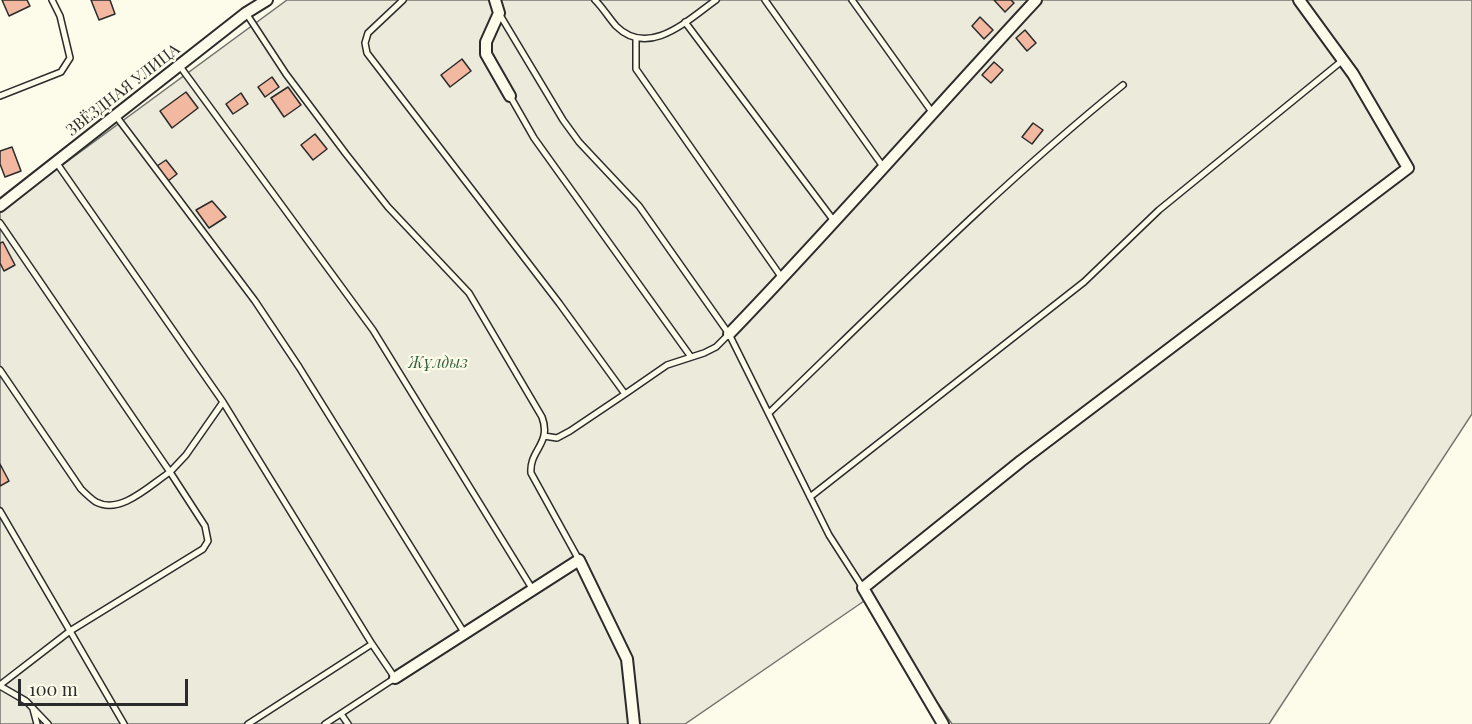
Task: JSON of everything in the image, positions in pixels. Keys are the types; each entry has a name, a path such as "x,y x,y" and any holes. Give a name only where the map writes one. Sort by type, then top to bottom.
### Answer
{"street":[{"name":"ЗВЁЗДНАЯ УЛИЦА","path":"0,206 246,13 267,0"},
{"path":"495,0 499,13 486,42 486,54 510,96"},
{"path":"729,334 835,223 932,112 1036,0"},
{"path":"943,724 863,588 1021,461 1408,168 1305,2"},
{"path":"395,678 579,560 627,659 634,724"}],"lane":[{"path":"0,96 61,72 70,58 62,24 52,0"},
{"path":"403,0 368,33 365,43 367,53 625,394"},
{"path":"595,0 617,27 636,38 651,39 664,35 716,0"},
{"path":"765,0 884,168"},
{"path":"852,0 932,112"},
{"path":"246,13 286,74 388,207 469,292 542,417 546,427 540,448 530,464 531,473 579,560"},
{"path":"499,13 563,120 579,142 639,206 729,334 770,412 790,460 829,535 863,588"},
{"path":"685,22 835,223"},
{"path":"636,38 636,69 783,278"},
{"path":"810,497 1084,282 1159,210 1343,60"},
{"path":"179,65 373,330 533,590"},
{"path":"770,412 1002,190 1082,118 1123,85"},
{"path":"510,96 534,138 691,357"},
{"path":"115,115 255,301 465,634"},
{"path":"56,161 223,402 395,678 325,724"},
{"path":"0,223 170,472 205,526 208,541 203,549 70,631 0,686 26,701 48,724"},
{"path":"544,436 557,438 570,431 667,365 716,347 729,334"},
{"path":"0,370 81,489 97,502 107,506 118,505 170,472 186,455 223,402"},
{"path":"0,511 124,724"},
{"path":"248,724 372,644"},
{"path":"32,707 38,724"},
{"path":"341,714 348,724"}],"green space":[{"name":"Жұлдыз","path":"287,0 1472,0 1472,414 1269,724 952,724 867,599 685,724 0,724 0,211"}],"building":[{"path":"2,0 27,0 30,6 9,16"},
{"path":"91,0 110,0 115,14 99,20"},
{"path":"994,0 1011,0 1014,3 1005,12"},
{"path":"980,17 993,30 984,39 972,26"},
{"path":"1025,30 1036,43 1027,51 1016,38"},
{"path":"462,59 471,71 450,87 441,75"},
{"path":"994,62 1003,70 991,83 982,75"},
{"path":"272,77 279,87 265,97 258,87"},
{"path":"288,87 301,105 284,117 271,98"},
{"path":"186,92 198,108 172,128 160,111"},
{"path":"241,93 248,104 233,114 226,104"},
{"path":"1033,123 1043,130 1032,144 1022,137"},
{"path":"315,134 327,149 313,160 301,145"},
{"path":"12,147 21,171 5,177 0,164 0,151"},
{"path":"166,160 177,174 168,181 157,166"},
{"path":"212,201 226,217 209,228 196,210"},
{"path":"3,242 15,265 4,271 0,263 0,243"},
{"path":"0,464 9,481 0,486"}]}
